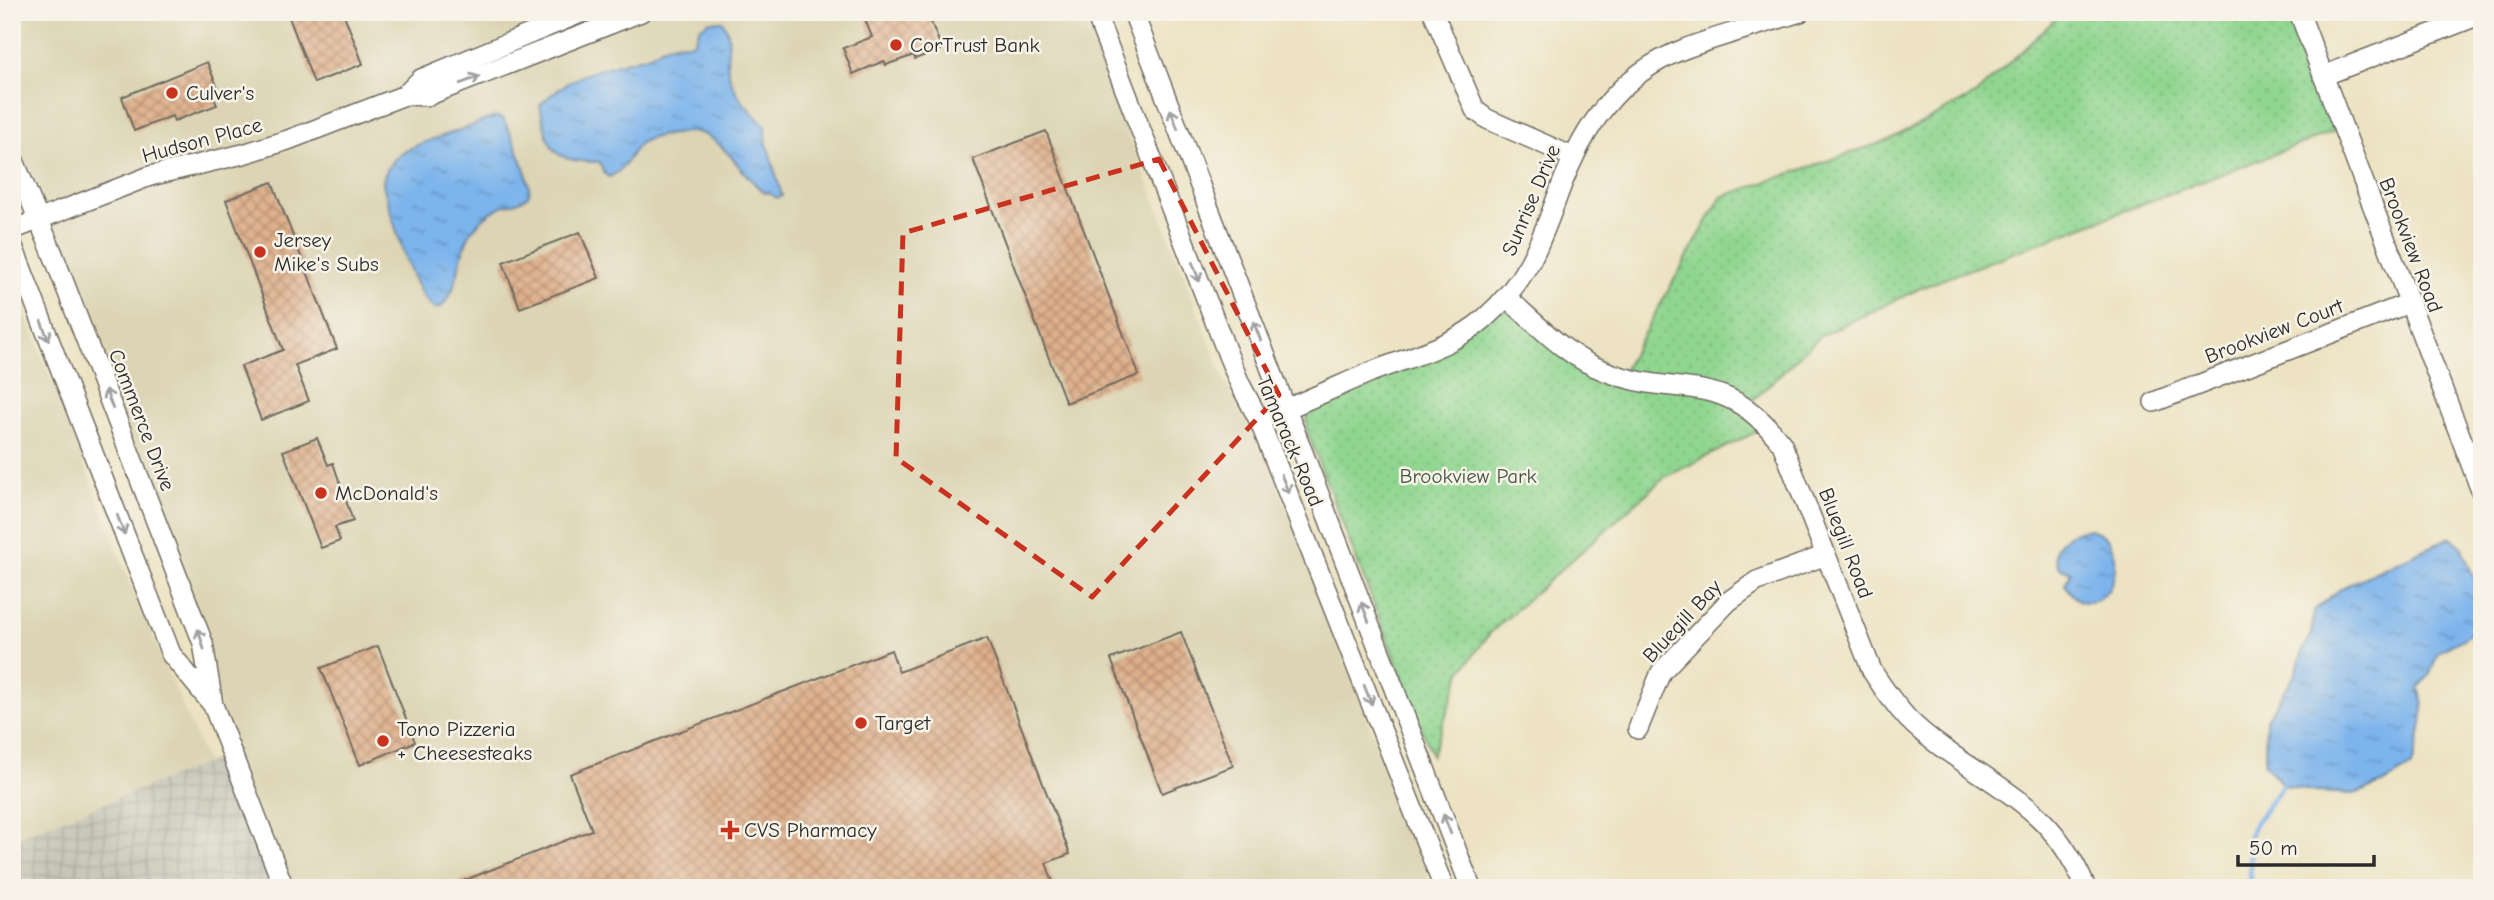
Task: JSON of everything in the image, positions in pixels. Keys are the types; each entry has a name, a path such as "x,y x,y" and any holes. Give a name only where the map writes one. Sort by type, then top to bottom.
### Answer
{"street":[{"name":"Hudson Place","path":"405,95 421,79 583,12"},
{"name":"Hudson Place","path":"12,230 150,176 266,148 405,95 427,96 641,12"},
{"name":"Tamarack Road","path":"1095,12 1228,355 1259,420 1444,888"},
{"name":"Tamarack Road","path":"1133,12 1471,888"},
{"path":"1433,12 1475,110 1487,119 1573,157"},
{"name":"Sunrise Drive","path":"1259,420 1461,336 1484,319 1524,276 1534,258 1573,157 1589,127 1610,99 1636,77 1684,49 1800,12"},
{"name":"Brookview Road","path":"2299,12 2482,494"},
{"path":"2323,76 2482,14"},
{"name":"Commerce Drive","path":"12,156 39,219 203,643 213,705 284,888"},
{"name":"Commerce Drive","path":"12,244 171,654 213,705"},
{"name":"Bluegill Road","path":"1506,298 1585,363 1630,379 1707,389 1725,395 1746,407 1769,426 1782,444 1872,671 1890,698 1909,720 1930,738 2033,812 2054,834 2086,888"},
{"name":"Brookview Court","path":"2154,402 2409,303"},
{"name":"Bluegill Bay","path":"1639,729 1661,672 1729,601 1756,581 1826,555"}],"highlighted area":[{"path":"1159,159 1279,395 1092,597 896,458 903,233"}],"shaded area":[{"path":"12,12 583,12 405,95 641,12 1082,12 1225,382 1264,449 1432,888 284,888 231,754 203,643 12,156"},
{"path":"12,279 135,595 207,763 12,839"},
{"path":"231,754 284,888 12,888 12,839"}],"green space":[{"name":"Brookview Park","path":"2063,12 2299,12 2343,128 1923,287 1820,336 1746,407 1768,426 1665,477 1490,633 1461,672 1432,755 1307,431 1308,398 1437,346 1506,297 1620,376 1721,197 1889,140 1975,95"}],"water":[{"path":"710,21 722,21 726,27 730,78 742,101 765,126 767,144 782,196 777,198 765,193 715,141 696,132 662,135 646,140 638,146 620,170 609,177 604,173 600,162 571,159 561,156 555,150 546,133 540,105 552,94 577,78 603,68 647,56 669,45 693,43 700,28"},
{"path":"497,117 503,119 516,145 527,178 529,194 519,201 496,209 474,228 466,241 452,291 440,308 433,308 424,298 409,268 383,185 385,173 401,154 424,142"},
{"path":"2086,529 2101,534 2110,544 2115,557 2115,572 2111,585 2103,596 2092,602 2079,600 2070,593 2065,584 2071,572 2059,567 2055,552 2066,537"},
{"path":"2451,537 2461,546 2482,598 2482,624 2465,638 2438,652 2430,674 2419,688 2423,717 2412,766 2382,784 2354,794 2316,792 2283,785 2265,764 2266,719 2295,675 2303,650 2312,634 2314,611 2341,588"}],"building":[{"path":"287,12 343,12 363,64 314,83"},
{"name":"CorTrust Bank","path":"862,12 927,12 942,49 915,59 914,55 886,65 884,61 853,74 843,48 872,37"},
{"name":"Culver's","path":"207,62 217,86 210,89 217,105 174,121 172,116 134,131 122,97"},
{"path":"1046,131 1139,375 1066,403 973,159"},
{"path":"272,182 337,349 295,365 309,401 261,420 241,366 283,350 226,200"},
{"path":"580,232 599,278 520,308 503,262"},
{"name":"McDonald's","path":"317,438 328,465 333,463 353,521 335,527 340,541 321,548 283,451"},
{"path":"1181,632 1233,766 1162,793 1111,659"},
{"name":"Target","path":"987,638 1070,854 1046,863 1055,888 445,888 592,830 570,774 891,650 899,672"},
{"path":"378,646 415,742 360,765 321,668"}],"waterway":[{"path":"2251,888 2249,837 2255,823 2283,785"}],"place":[{"name":"CorTrust Bank","path":"896,45"},
{"name":"Culver's","path":"172,93"},
{"name":"Jersey Mike's Subs","path":"260,252"},
{"name":"McDonald's","path":"321,493"},
{"name":"Target","path":"861,723"},
{"name":"Tono Pizzeria + Cheesesteaks","path":"383,741"},
{"name":"CVS Pharmacy","path":"730,830"}]}
